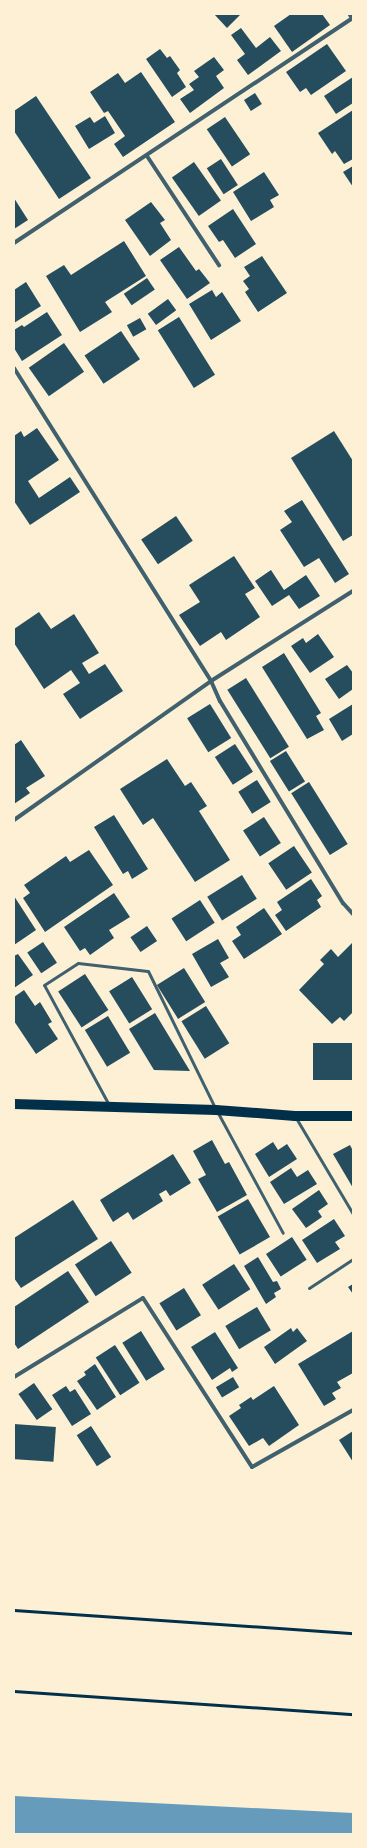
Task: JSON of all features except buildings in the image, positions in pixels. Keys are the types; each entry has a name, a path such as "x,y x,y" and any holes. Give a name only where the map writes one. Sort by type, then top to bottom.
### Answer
{"main road":[{"path":"14,1104 216,1110 295,1116 353,1116"}],"street":[{"path":"14,243 148,156 353,18 351,14"},
{"path":"148,156 219,265"},
{"path":"14,368 212,681 220,702 343,903 353,914"},
{"path":"14,820 212,681 353,591"},
{"path":"14,1377 143,1298 252,1467 353,1410"}],"lane":[{"path":"110,1108 44,985 78,963 148,972 216,1110 283,1233"},
{"path":"295,1116 353,1214"},
{"path":"309,1288 353,1259"}],"path":[{"path":"14,1610 353,1633"},
{"path":"14,1691 353,1714"}],"water":[{"path":"14,1796 353,1813 353,1834 14,1834"}]}
